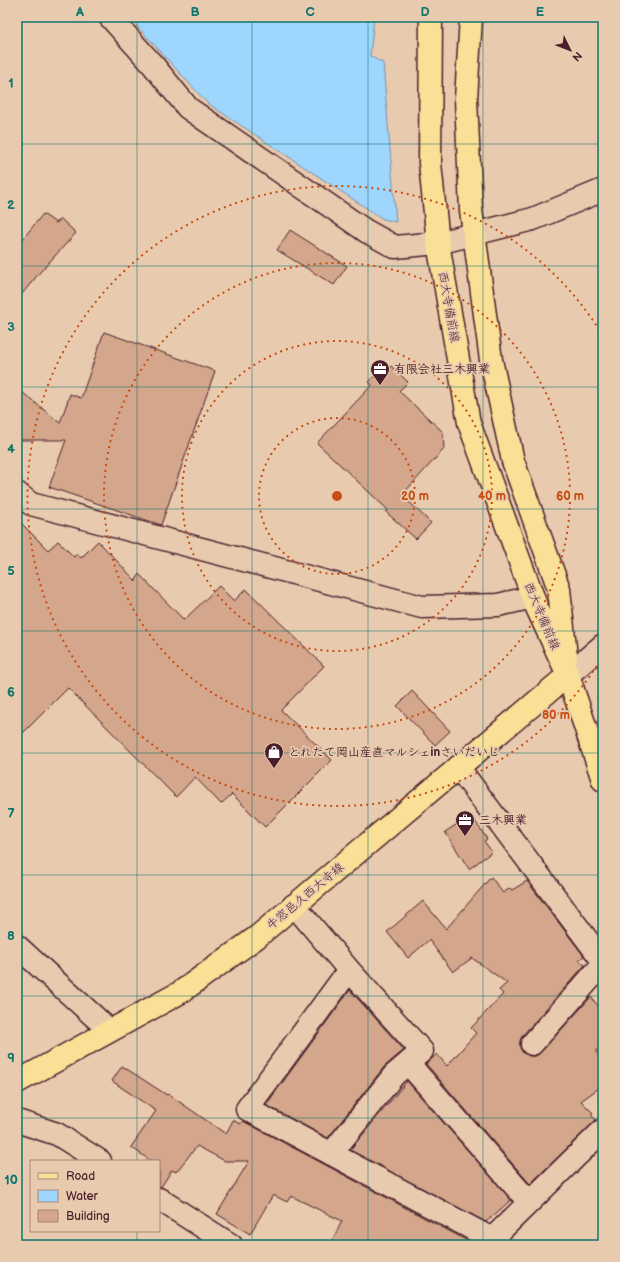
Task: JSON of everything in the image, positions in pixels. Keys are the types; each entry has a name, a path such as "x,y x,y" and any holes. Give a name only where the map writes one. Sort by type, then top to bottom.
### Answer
{"main road":[{"name":"西大寺備前線","path":"431,17 430,164 438,243 469,423 533,597 568,674 603,780"},
{"name":"西大寺備前線","path":"471,17 466,99 471,210 491,360 513,461 559,589 568,674"},
{"name":"牛窓邑久西大寺線","path":"17,1082 109,1030 182,992 257,937 568,674"}],"street":[{"path":"110,17 153,64 188,108 366,231 394,247 438,243 533,219 603,190"},
{"path":"17,493 31,504 422,607 498,605 533,597"},
{"path":"568,674 603,646"},
{"path":"458,767 603,962 532,1044"},
{"path":"294,905 349,970 422,1050 394,1075 331,1154"},
{"path":"17,946 109,1030"},
{"path":"349,970 247,1109 492,1239 603,1130"},
{"path":"408,1063 529,1202"},
{"path":"17,1121 57,1134 98,1160"},
{"path":"160,1200 231,1245"}],"water":[{"path":"129,17 374,17 370,56 383,63 396,222 383,219 207,103"}],"building":[{"path":"43,214 56,223 61,219 76,233 17,300 17,246"},
{"path":"290,230 347,266 334,285 277,250"},
{"path":"104,332 215,371 161,525 49,487 66,440 17,440 17,388 60,423 70,394 81,398"},
{"path":"391,366 408,382 399,391 443,432 444,449 402,495 431,523 416,539 386,512 388,510 317,443 372,385 369,382 383,367 387,371"},
{"path":"17,519 48,550 58,541 74,557 77,554 81,558 98,541 136,581 139,574 184,620 219,586 234,601 246,589 324,666 281,710 332,760 265,827 232,794 221,804 195,777 176,797 68,688 17,739"},
{"path":"412,691 450,731 435,745 397,706"},
{"name":"三木興業","path":"471,815 487,839 484,841 492,852 469,869 445,832"},
{"path":"491,877 503,893 510,888 512,890 527,881 584,956 579,960 585,965 522,1036 520,1048 523,1053 530,1056 536,1056 541,1052 591,997 603,1012 603,1043 596,1052 603,1062 603,1085 581,1101 593,1113 591,1115 596,1120 530,1184 426,1064 437,1054 447,1066 476,1033 471,1028 503,994 499,990 507,983 472,958 453,972 429,940 408,958 387,932 423,901 446,929"},
{"path":"350,990 404,1050 384,1067 328,1138 266,1105"},
{"path":"122,1066 167,1095 168,1094 226,1134 233,1120 240,1124 243,1121 466,1240 460,1245 330,1245 342,1221 291,1196 287,1202 273,1195 250,1234 217,1214 249,1161 225,1161 197,1146 176,1172 172,1170 160,1187 160,1160 150,1160 131,1147 156,1111 112,1081"},
{"path":"407,1081 511,1200 486,1222 350,1150"}],"place":[{"name":"有限会社三木興業","path":"380,386"},
{"name":"とれたて岡山産直マルシェinさいだいじ","path":"274,769"},
{"name":"三木興業","path":"465,837"}]}
